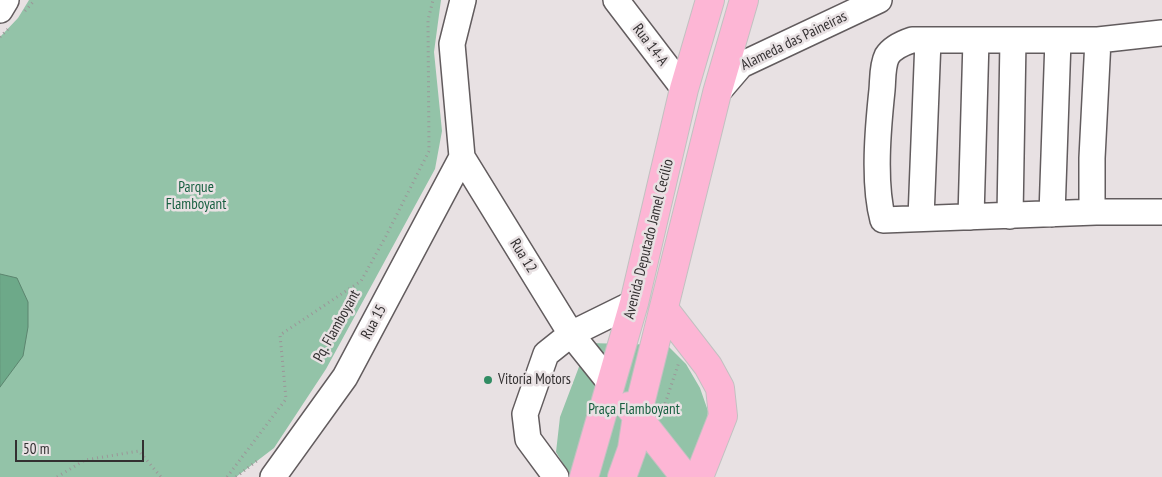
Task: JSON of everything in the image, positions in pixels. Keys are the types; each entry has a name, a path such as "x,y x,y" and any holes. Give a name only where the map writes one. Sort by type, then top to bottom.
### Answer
{"main road":[{"name":"Avenida Deputado Jamel Cecílio","path":"584,477 634,303 684,89 710,0"},
{"name":"Avenida Deputado Jamel Cecílio","path":"622,477 632,449 649,418 664,309 717,93 744,0"},
{"path":"664,309 708,366 720,388 723,416 699,477"},
{"name":"Rua 12","path":"611,384 649,418 685,477"},
{"path":"596,434 632,449 675,477"}],"street":[{"path":"0,10 6,0"},
{"name":"Rua 12","path":"463,0 452,44 462,157 571,334 611,384"},
{"name":"Rua 14-A","path":"616,0 684,89"},
{"name":"Alameda das Paineiras","path":"717,93 741,65 879,0"},
{"path":"1162,34 1098,40 912,40 899,45 887,56 878,138 879,206 883,220 1096,212 1162,212"},
{"path":"921,218 928,40"},
{"path":"971,217 976,40"},
{"path":"1010,216 1013,40"},
{"path":"1052,214 1058,40"},
{"path":"1096,212 1092,206 1092,158 1098,40"},
{"name":"Rua 15","path":"266,468 345,377 462,157"},
{"path":"556,477 528,439 524,414 546,354 571,334 634,303"}],"path":[{"path":"227,477 286,399 280,335 361,281 429,151 428,20 433,0"},
{"path":"649,418 680,359"},
{"path":"57,477 84,460 139,451 161,477"},
{"path":"236,477 266,468"}],"green space":[{"name":"Parque Flamboyant","path":"29,0 441,0 434,52 442,131 435,169 326,369 274,448 236,477 0,477 0,37 18,18"},
{"name":"Praça Flamboyant","path":"588,343 667,345 686,364 700,388 708,411 705,439 692,477 571,477 556,452 560,417"}],"shaded area":[{"path":"0,274 17,278 28,302 28,327 23,356 0,387"}],"place":[{"name":"Vitoria Motors","path":"488,380"}]}
